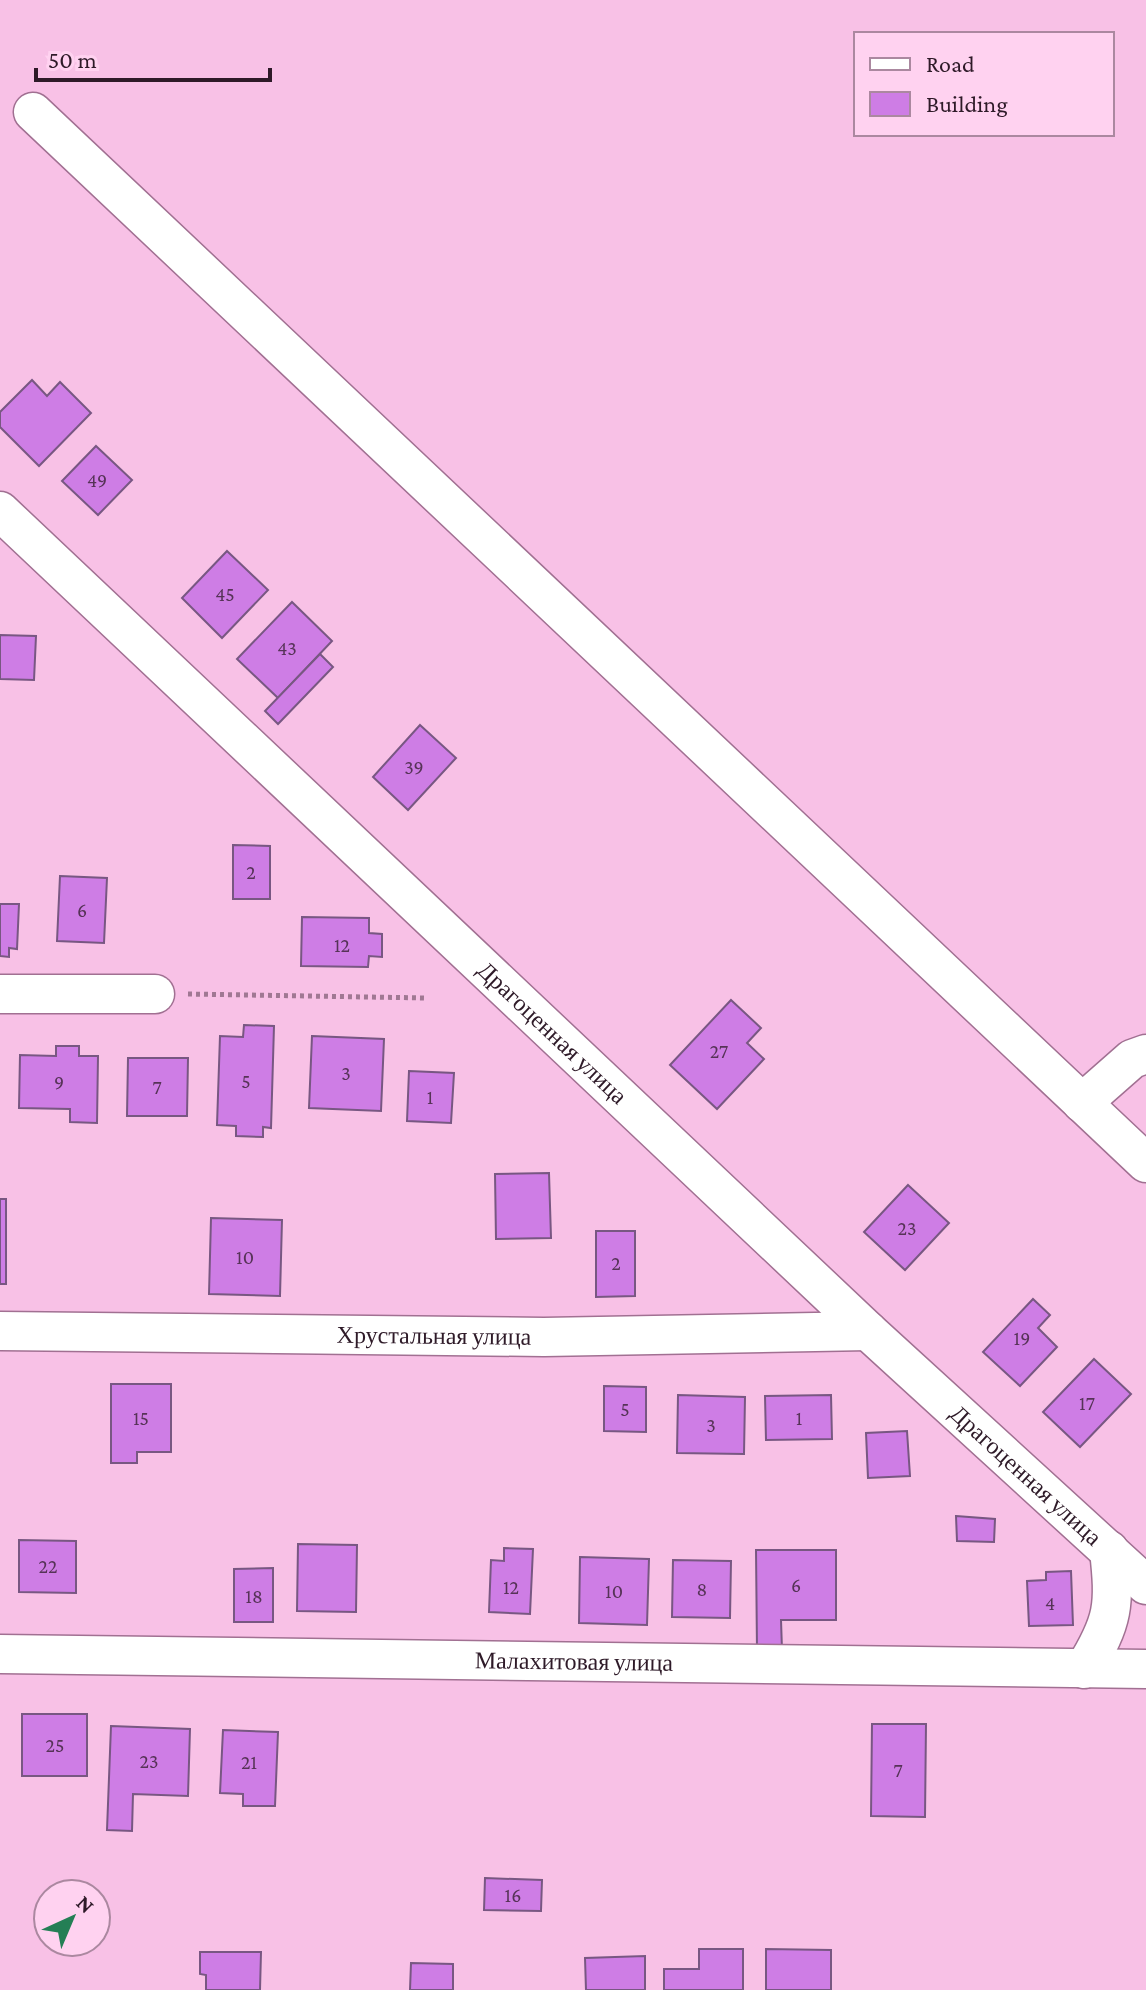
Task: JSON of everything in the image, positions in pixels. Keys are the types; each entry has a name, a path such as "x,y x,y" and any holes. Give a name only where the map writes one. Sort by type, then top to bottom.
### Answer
{"street":[{"path":"33,112 1146,1163"},
{"name":"Драгоценная улица","path":"0,511 868,1331 1146,1585"},
{"path":"0,994 155,994"},
{"path":"1082,1103 1132,1059 1146,1054"},
{"name":"Хрустальная улица","path":"0,1331 544,1337 868,1331"},
{"path":"1084,1669 1107,1632 1114,1593 1109,1550"},
{"name":"Малахитовая улица","path":"0,1654 1146,1669"}],"path":[{"path":"155,994 427,998"}],"building":[{"path":"32,380 47,396 60,382 91,413 39,466 0,427 0,412"},
{"path":"96,446 132,480 98,515 62,481"},
{"path":"227,551 268,590 222,638 182,598"},
{"path":"292,602 332,641 278,698 237,659"},
{"path":"0,635 36,636 34,680 0,679"},
{"path":"320,654 333,667 278,724 265,711"},
{"path":"420,725 456,758 408,810 373,777"},
{"path":"233,845 270,846 270,899 233,899"},
{"path":"60,876 107,878 104,943 57,941"},
{"path":"0,904 19,904 17,949 9,948 9,957 0,956"},
{"path":"302,917 369,918 369,933 382,934 382,957 369,956 368,967 301,966"},
{"path":"731,1000 761,1028 747,1043 764,1059 717,1109 670,1065"},
{"path":"244,1025 274,1026 271,1128 263,1127 263,1137 236,1136 236,1126 217,1125 220,1036 243,1037"},
{"path":"312,1036 384,1039 381,1111 309,1108"},
{"path":"56,1046 79,1046 79,1056 98,1056 97,1123 70,1122 70,1109 19,1108 20,1055 56,1056"},
{"path":"128,1058 188,1058 187,1116 127,1116"},
{"path":"409,1071 454,1073 451,1123 407,1121"},
{"path":"549,1173 551,1238 496,1239 495,1174"},
{"path":"908,1185 949,1223 905,1270 864,1232"},
{"path":"0,1199 6,1199 6,1284 0,1284"},
{"path":"211,1218 282,1220 280,1296 209,1294"},
{"path":"596,1231 635,1231 635,1296 596,1297"},
{"path":"1033,1299 1050,1315 1038,1328 1057,1347 1020,1386 983,1352"},
{"path":"1094,1359 1131,1394 1080,1447 1043,1412"},
{"path":"111,1384 171,1384 171,1452 137,1452 137,1463 111,1463"},
{"path":"604,1386 646,1387 646,1432 604,1431"},
{"path":"678,1395 745,1397 744,1454 677,1453"},
{"path":"831,1395 832,1439 766,1440 765,1396"},
{"path":"907,1431 910,1476 868,1478 866,1433"},
{"path":"956,1516 995,1519 994,1542 957,1541"},
{"path":"19,1540 76,1541 76,1593 19,1592"},
{"path":"298,1544 357,1545 356,1612 297,1611"},
{"path":"504,1548 533,1549 530,1614 489,1612 491,1560 504,1561"},
{"path":"756,1550 836,1550 836,1620 781,1620 782,1650 757,1650"},
{"path":"580,1557 649,1559 647,1625 579,1623"},
{"path":"673,1560 731,1561 730,1618 672,1617"},
{"path":"273,1568 273,1622 234,1622 234,1569"},
{"path":"1071,1571 1073,1625 1029,1626 1027,1581 1046,1580 1046,1572"},
{"path":"22,1714 87,1714 87,1776 22,1776"},
{"path":"872,1724 926,1724 925,1817 871,1816"},
{"path":"111,1726 190,1729 188,1796 133,1794 132,1831 107,1830"},
{"path":"223,1730 278,1732 275,1806 243,1806 243,1794 220,1793"},
{"path":"485,1878 542,1880 541,1911 484,1910"},
{"path":"699,1949 743,1949 743,1990 664,1990 664,1969 699,1969"},
{"path":"766,1949 831,1950 831,1990 766,1990"},
{"path":"200,1952 261,1952 260,1990 206,1990 206,1975 200,1974"},
{"path":"645,1956 645,1990 586,1990 585,1958"},
{"path":"411,1963 453,1964 453,1990 410,1990"}]}
